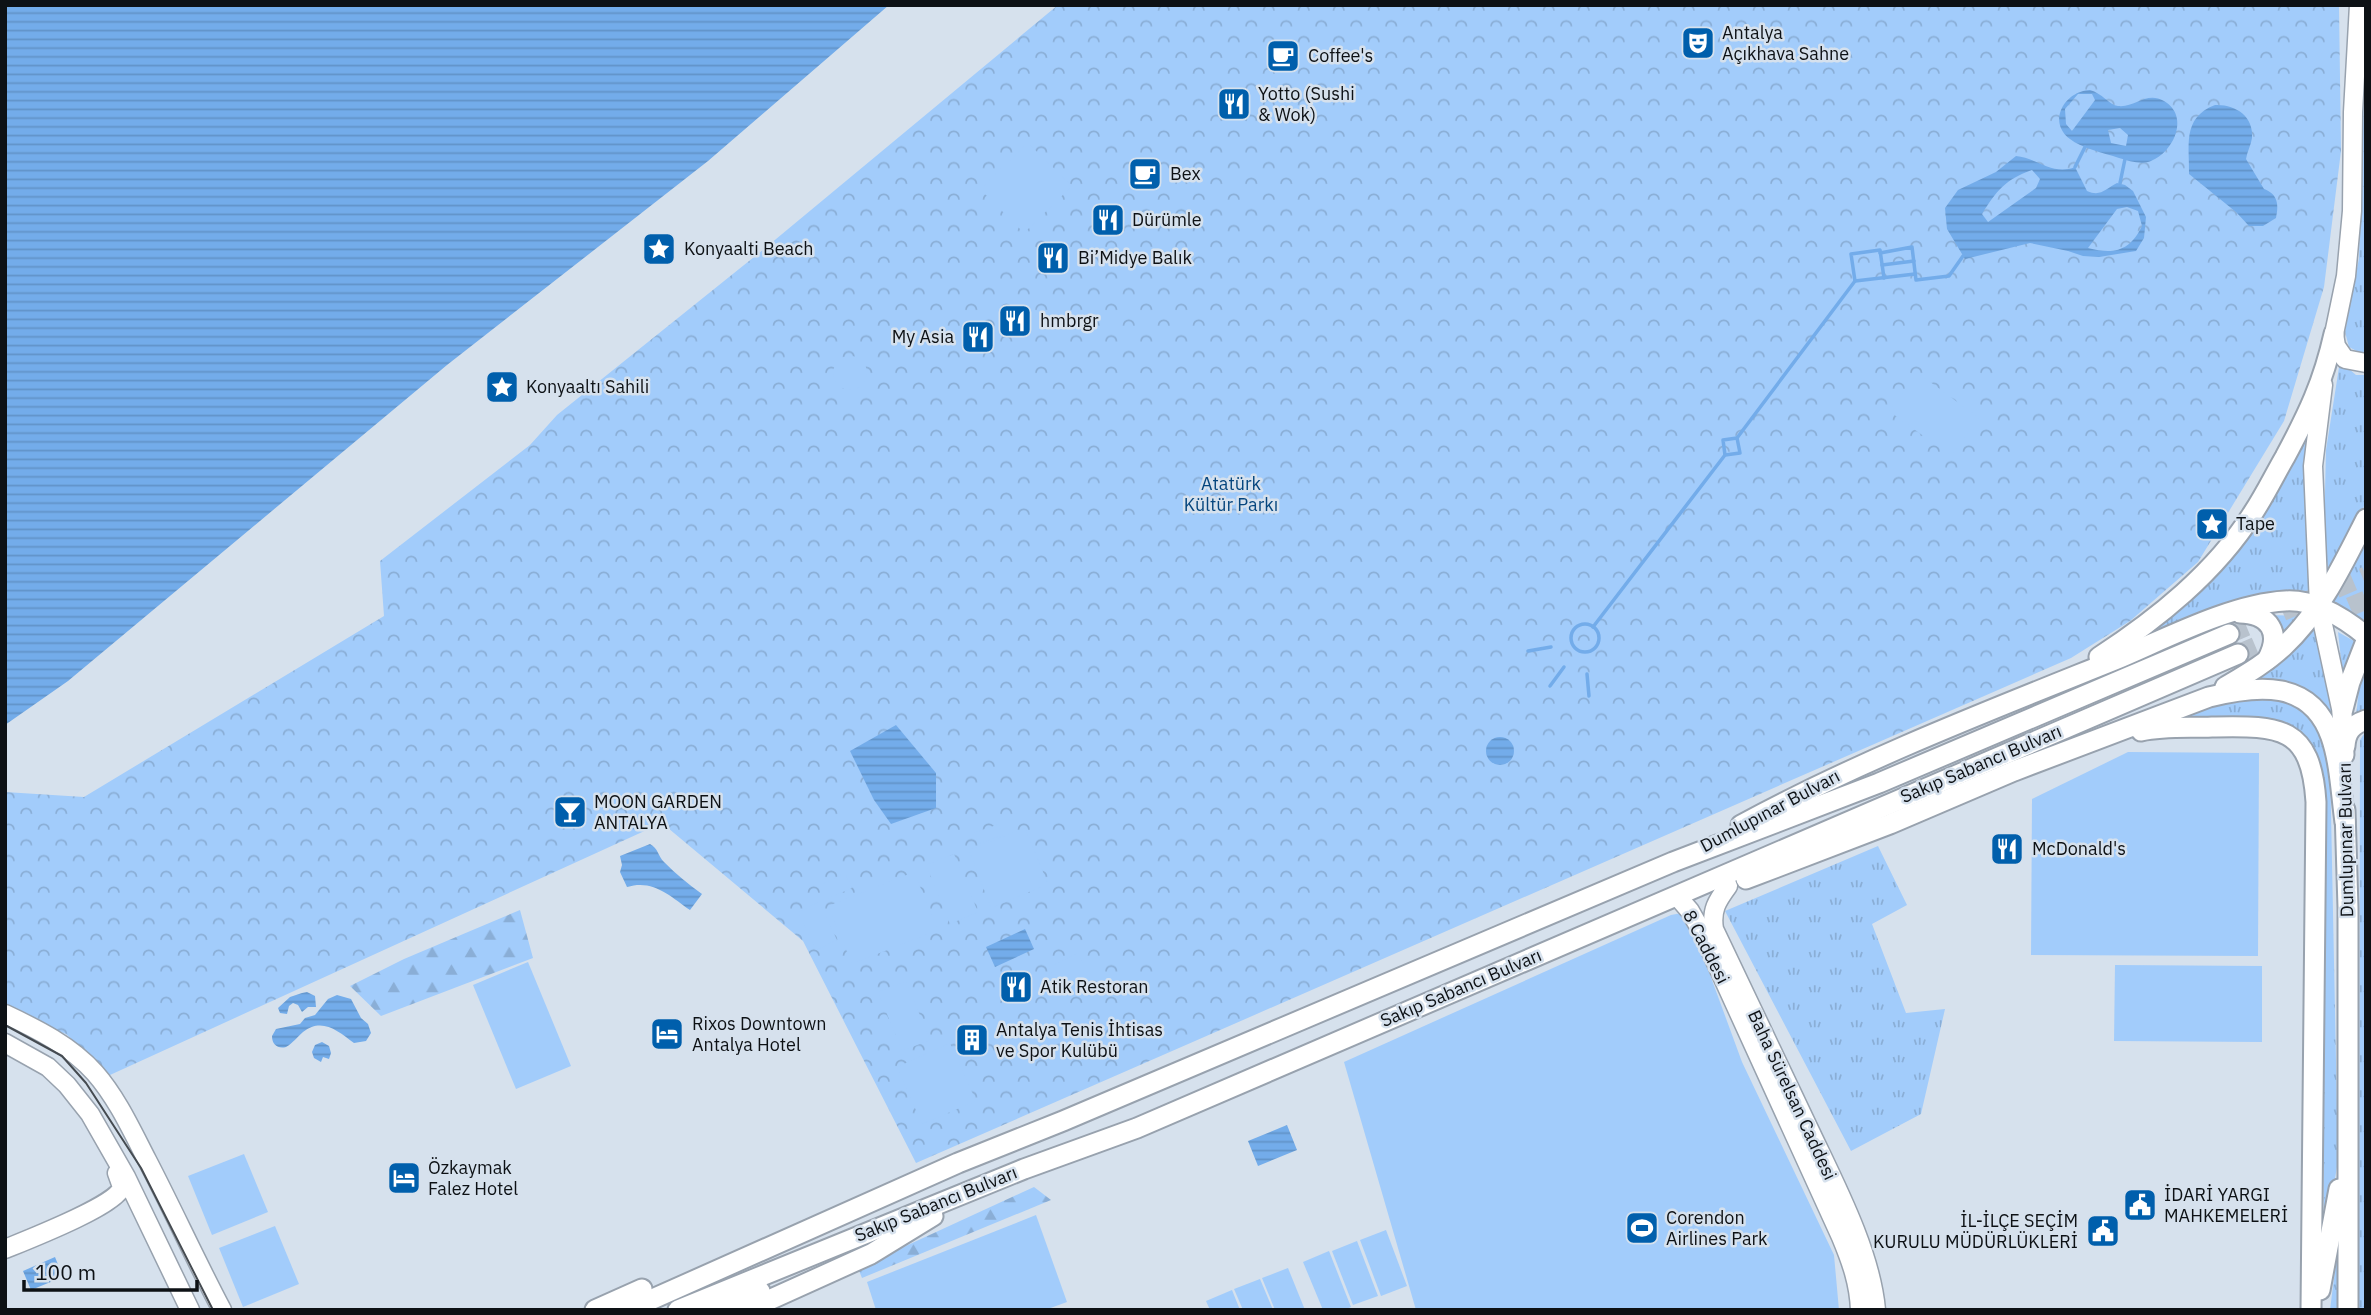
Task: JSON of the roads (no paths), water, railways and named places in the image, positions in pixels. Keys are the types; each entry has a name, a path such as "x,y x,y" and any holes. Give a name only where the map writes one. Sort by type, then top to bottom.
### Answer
{"main road":[{"path":"2063,681 2175,601 2231,543 2263,496 2306,419 2325,374 2346,276 2352,211 2353,112 2359,5"},
{"path":"2334,334 2336,346 2345,359 2366,363"},
{"name":"Dumlupınar Bulvarı","path":"2325,374 2313,466 2319,606 2342,713 2344,752 2348,908 2348,1307"},
{"path":"2209,697 2266,661 2296,635 2319,606 2366,519"},
{"path":"2063,681 2232,613 2287,600 2319,606 2366,636"},
{"path":"2232,613 2251,613 2270,625 2274,633 2272,651 2266,661"},
{"path":"1673,862 1879,783 2229,634"},
{"path":"2342,713 2350,682 2366,641"},
{"name":"Sakıp Sabancı Bulvarı","path":"678,1310 1005,1177 1139,1127 2238,654"},
{"name":"Dumlupınar Bulvarı","path":"1673,862 1776,806 1868,761 2063,681"},
{"path":"1677,896 1728,886 1890,824 2014,771 2209,697 2242,689 2263,687 2285,692 2307,702 2323,720 2331,736 2345,822"},
{"path":"2344,752 2346,736 2354,724 2366,720"},
{"path":"2092,742 2161,728 2266,727 2292,738 2309,759 2314,776 2316,802 2311,1310"},
{"name":"Sakıp Sabancı Bulvarı","path":"628,1310 958,1163 1673,862"},
{"name":"Baha Sürelsan Caddesi","path":"1728,886 1715,904 1712,915 1714,929 1848,1217 1869,1271 1876,1310"},
{"name":"8 Caddesi","path":"1677,896 1690,911 1702,932 1841,1237 1859,1290 1860,1310"},
{"path":"5,1014 55,1040 94,1072 106,1088 141,1147 222,1310"},
{"path":"5,1043 48,1067 67,1085 90,1114 126,1177 190,1310"},
{"path":"5,1249 103,1205 119,1195 122,1187 100,1131"},
{"path":"2316,1310 2348,1140"},
{"path":"595,1310 792,1226 958,1163"},
{"path":"747,1310 871,1254 1005,1177"},
{"path":"716,1310 956,1203"},
{"path":"103,1205 129,1207 148,1223 161,1276 177,1310"}],"waterway":[{"path":"2075,167 2085,147"},
{"path":"2120,183 2125,159"},
{"path":"1880,253 1912,247 1916,280 1949,276 1963,256"},
{"path":"1593,627 1725,455 1740,453 1737,438 1855,281 1851,254 1880,250 1884,278"},
{"path":"1882,265 1914,261"},
{"path":"1855,281 1915,274"},
{"path":"1725,455 1723,440 1737,438"},
{"path":"1585,624 1595,628 1599,638 1595,648 1585,652 1575,648 1571,638 1575,628 1585,624"},
{"path":"1528,651 1551,647"},
{"path":"1550,686 1564,667"},
{"path":"1587,674 1589,696"}],"tunnel":[{"path":"2229,634 2366,576"},
{"path":"2323,618 2366,600"},
{"path":"2238,654 2285,634"}],"tram line":[{"path":"5,1025 62,1056 86,1083 141,1168 213,1310"}],"place":[{"name":"Antalya Açıkhava Sahne","path":"1698,43"},
{"name":"Coffee's","path":"1283,56"},
{"name":"Yotto (Sushi & Wok)","path":"1234,104"},
{"name":"Bex","path":"1145,174"},
{"name":"Dürümle","path":"1108,220"},
{"name":"Konyaalti Beach","path":"659,249"},
{"name":"Bi’Midye Balık","path":"1053,258"},
{"name":"hmbrgr","path":"1015,321"},
{"name":"My Asia","path":"978,337"},
{"name":"Konyaaltı Sahili","path":"502,387"},
{"name":"Tape","path":"2212,524"},
{"name":"MOON GARDEN ANTALYA","path":"570,812"},
{"name":"McDonald's","path":"2007,849"},
{"name":"Atik Restoran","path":"1016,987"},
{"name":"Rixos Downtown Antalya Hotel","path":"667,1034"},
{"name":"Antalya Tenis İhtisas ve Spor Kulübü","path":"972,1040"},
{"name":"Özkaymak Falez Hotel","path":"404,1178"},
{"name":"İDARİ YARGI MAHKEMELERİ","path":"2140,1205"},
{"name":"Corendon Airlines Park","path":"1642,1228"},
{"name":"İL-İLÇE SEÇİM KURULU MÜDÜRLÜKLERİ","path":"2103,1231"}],"park label":[{"name":"Atatürk Kültür Parkı","path":"1231,494"}]}
